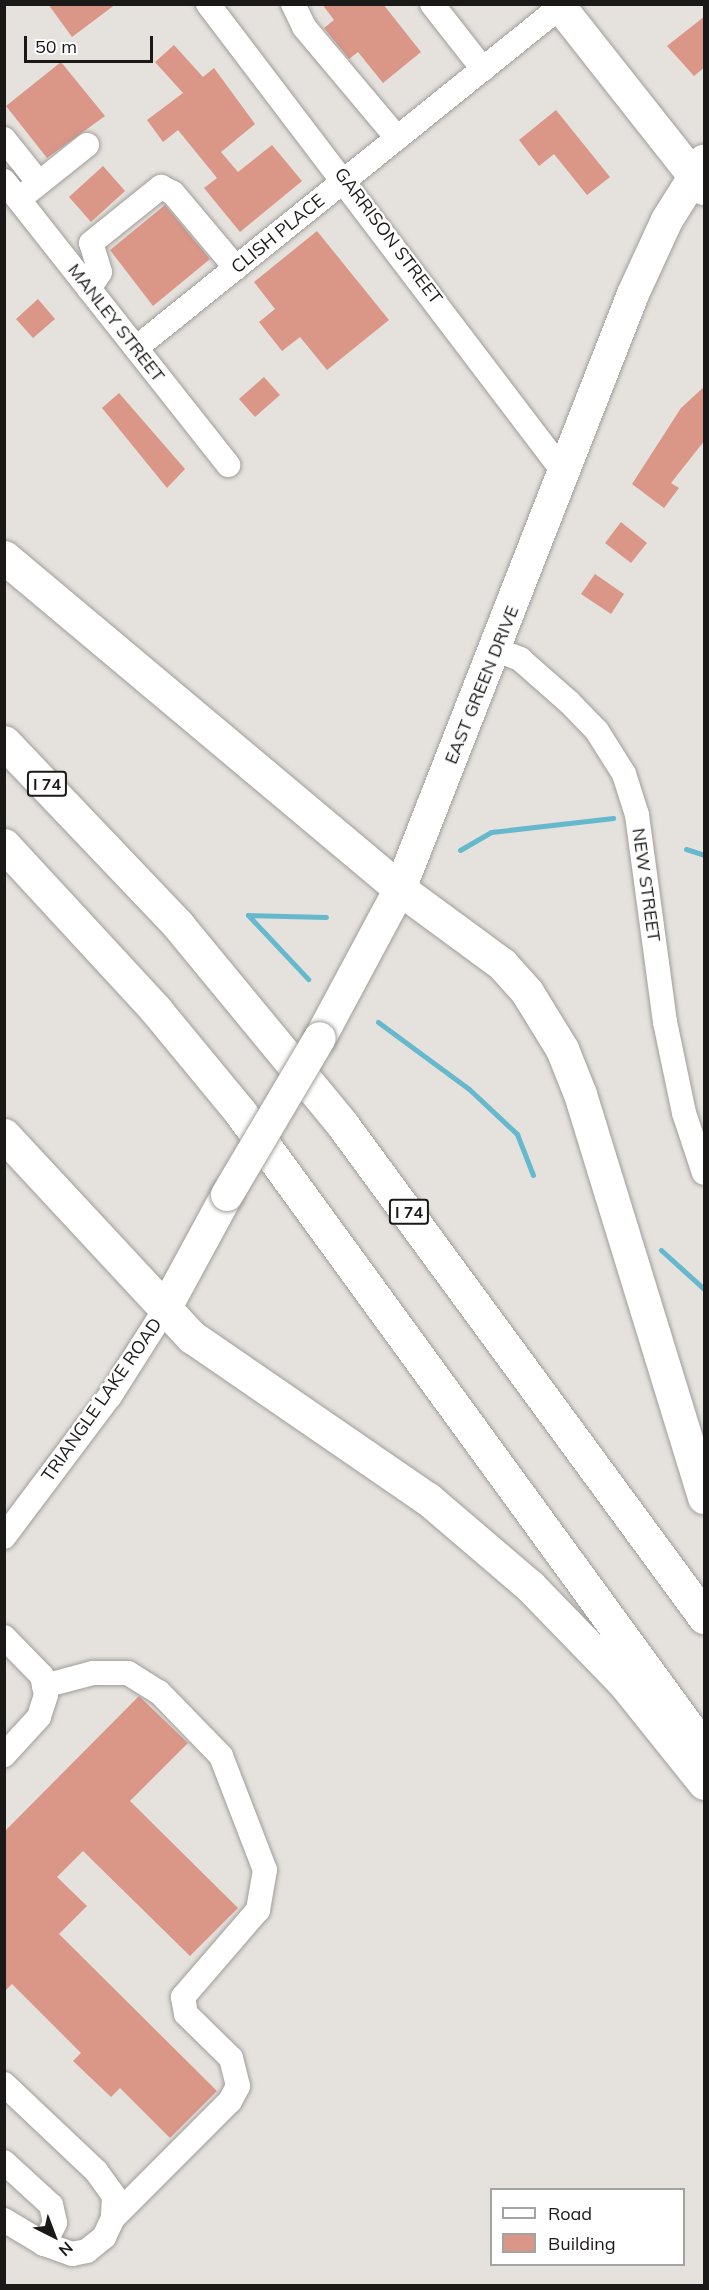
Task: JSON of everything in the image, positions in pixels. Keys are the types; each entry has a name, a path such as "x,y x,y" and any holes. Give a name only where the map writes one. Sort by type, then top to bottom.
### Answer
{"highway":[{"path":"4,557 400,889 502,964 544,1016 562,1049 602,1158 705,1497"},
{"path":"4,722 62,780 89,827"},
{"name":"I 74","path":"4,742 89,827 232,989 342,1124 705,1617"},
{"path":"4,845 156,1010 343,1249 705,1749"},
{"path":"4,870 101,968 156,1010"},
{"path":"4,1135 164,1311 476,1537 580,1635 705,1783"}],"main road":[{"path":"559,6 701,175"},
{"name":"EAST GREEN DRIVE","path":"227,1195 320,1038 400,889 497,650 562,470 633,294 701,175"},
{"name":"TRIANGLE LAKE ROAD","path":"164,1311 227,1195"}],"street":[{"name":"GARRISON STREET","path":"208,4 346,180 562,470"},
{"path":"293,4 304,27 397,138"},
{"path":"432,4 483,69"},
{"name":"CLISH PLACE","path":"135,348 559,6"},
{"path":"4,139 39,183"},
{"path":"12,190 39,183 87,145"},
{"path":"89,289 100,272 91,243 161,187 173,193 236,267"},
{"name":"MANLEY STREET","path":"12,190 228,465"},
{"name":"NEW STREET","path":"497,650 520,659 569,702 597,731 624,774 637,815 667,1034 684,1113 705,1173"},
{"name":"TRIANGLE LAKE ROAD","path":"4,1537 110,1396 164,1311"},
{"path":"4,1637 26,1655 44,1686 39,1717 4,1755"},
{"path":"4,2220 44,2244 72,2254 87,2251 104,2237 113,2218 230,2101 238,2086 231,2058 186,2014 183,1997 258,1910 265,1870 221,1756 159,1692 128,1672 93,1673 44,1686"},
{"path":"4,2084 96,2171 114,2196 113,2218"},
{"path":"4,2162 51,2205 55,2223 44,2244"}],"building":[{"path":"48,4 116,4 72,37"},
{"path":"322,4 383,4 421,52 383,83 358,52 349,59 324,28 334,20"},
{"path":"705,16 705,67 694,76 667,46"},
{"path":"174,45 203,77 214,68 255,124 221,152 238,172 272,145 302,181 240,232 204,188 217,178 178,130 163,142 147,120 183,93 155,62"},
{"path":"61,62 105,116 47,158 6,106"},
{"path":"556,110 610,177 587,195 554,154 539,166 519,140"},
{"path":"103,166 125,191 91,222 69,197"},
{"path":"165,205 210,259 153,306 110,250"},
{"path":"317,231 389,320 327,370 300,337 282,351 259,322 275,309 254,282"},
{"path":"38,299 55,319 33,338 16,319"},
{"path":"264,377 280,395 255,417 239,399"},
{"path":"705,386 705,440 671,483 679,488 664,508 632,484 681,408"},
{"path":"119,393 185,469 167,488 102,408"},
{"path":"621,522 647,543 631,563 605,543"},
{"path":"595,574 624,594 611,614 581,594"},
{"path":"139,1696 188,1743 130,1801 238,1908 190,1956 83,1851 57,1877 87,1906 59,1934 217,2091 170,2138 120,2088 111,2097 73,2061 81,2053 12,1984 4,1992 4,1832"}],"waterway":[{"path":"460,850 491,832 613,818"},
{"path":"686,849 704,855"},
{"path":"248,915 308,979"},
{"path":"248,915 326,917"},
{"path":"378,1022 469,1089 517,1134 533,1175"},
{"path":"661,1250 704,1289"}]}
